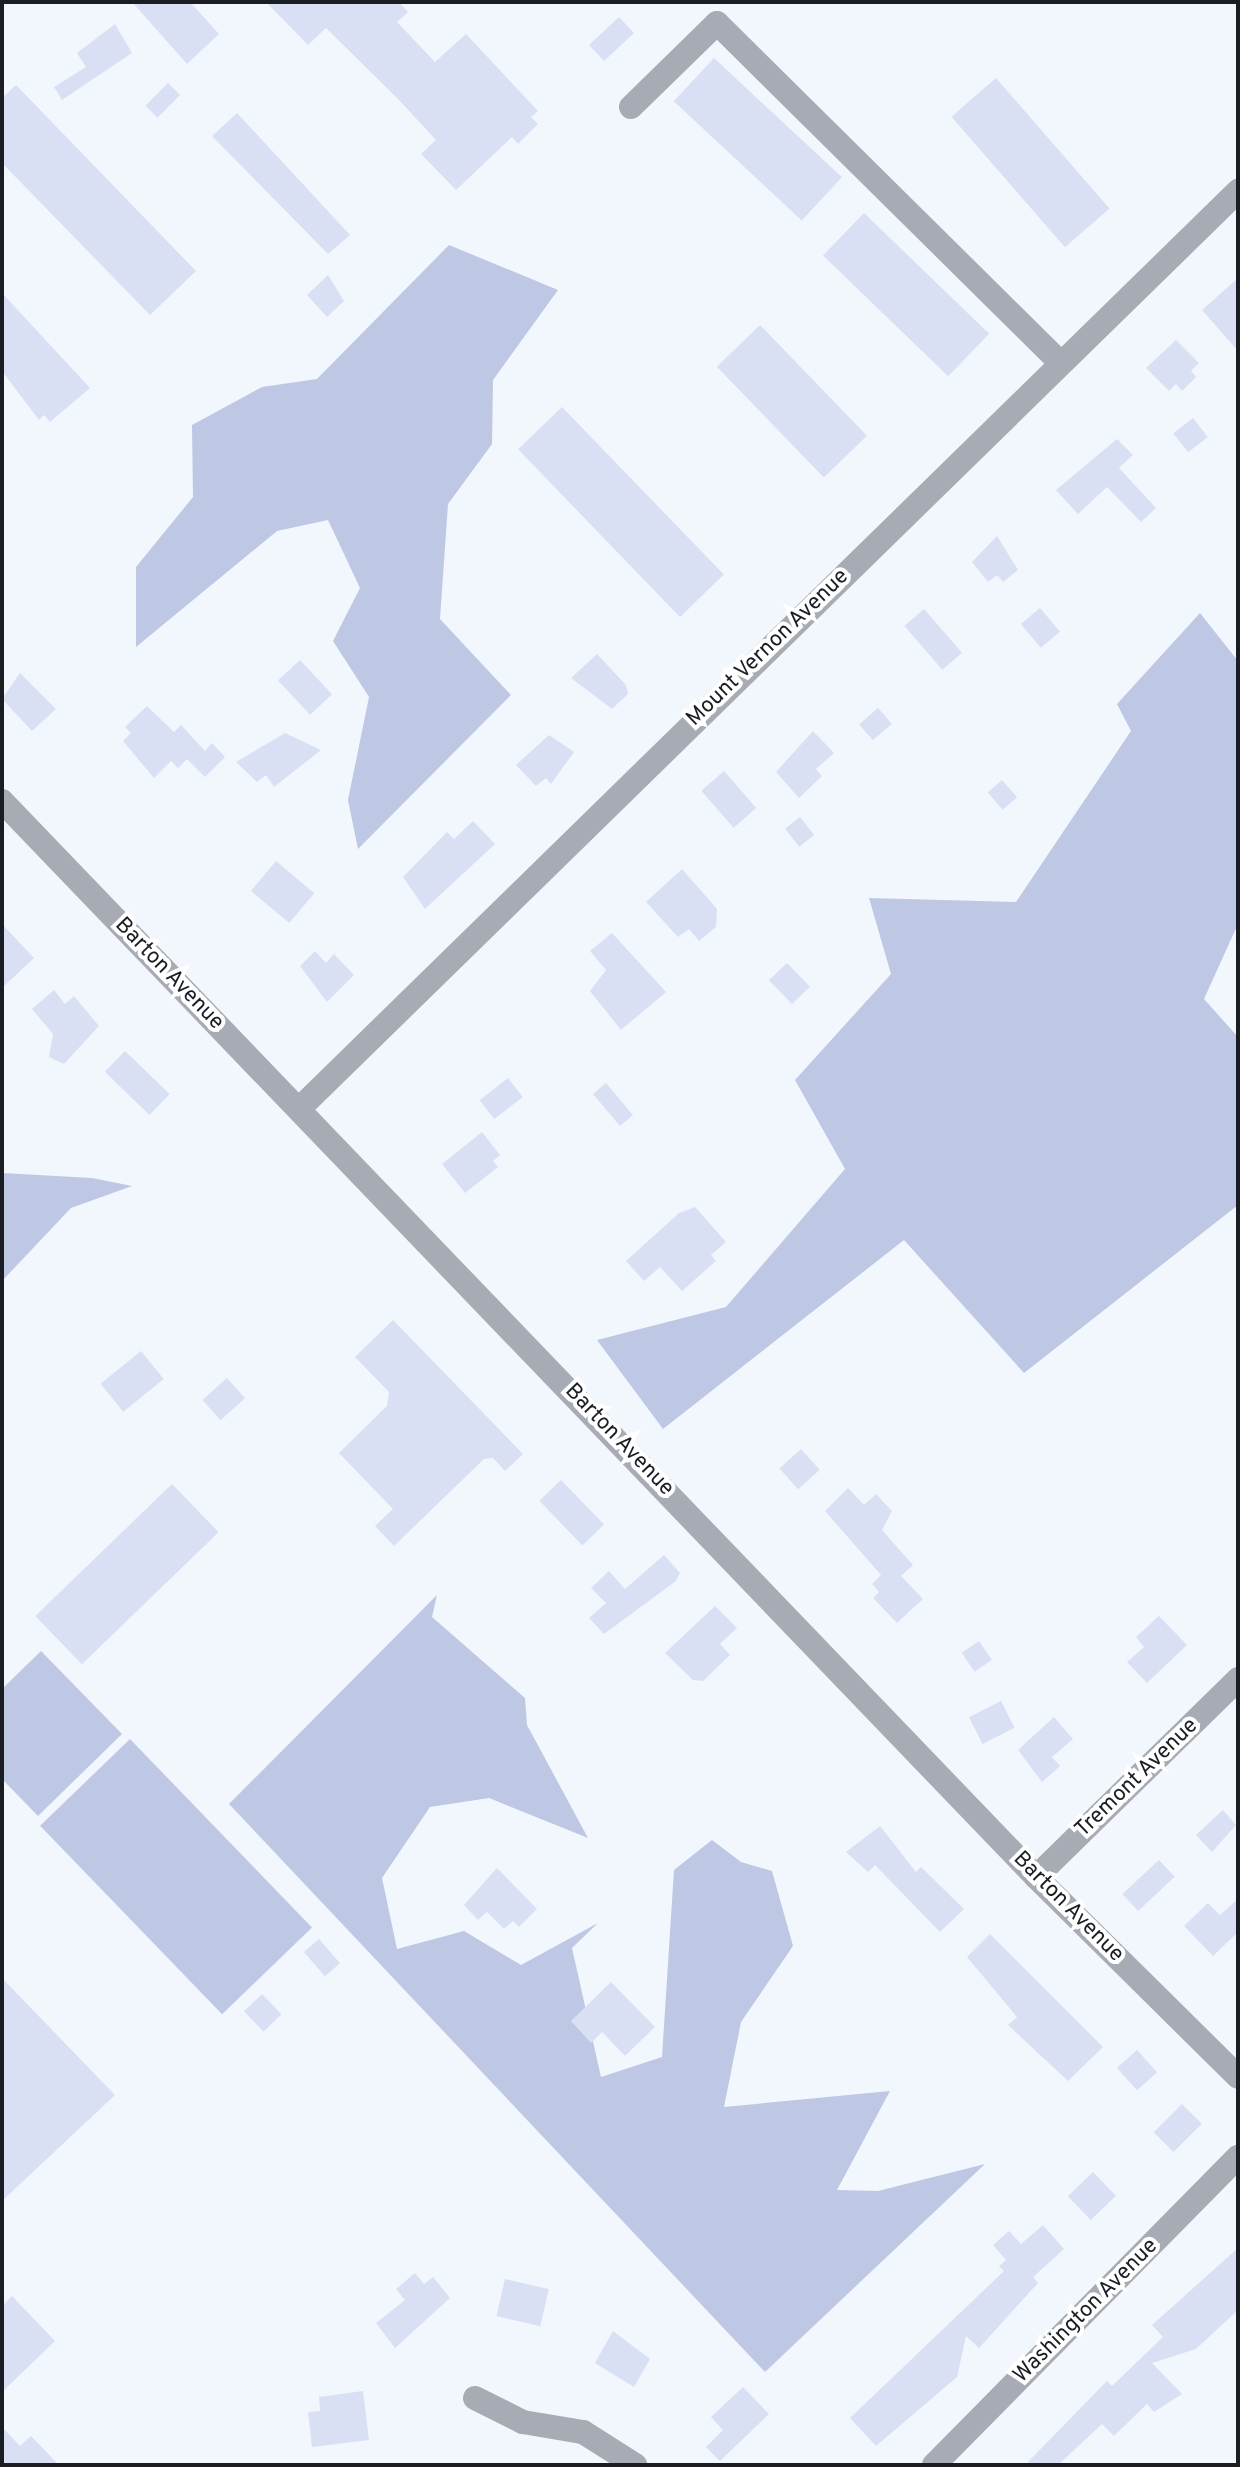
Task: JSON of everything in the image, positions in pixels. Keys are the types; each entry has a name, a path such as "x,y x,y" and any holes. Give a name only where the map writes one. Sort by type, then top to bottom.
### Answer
{"street":[{"path":"631,107 717,23 1060,362"},
{"name":"Mount Vernon Avenue","path":"300,1108 1238,191"},
{"name":"Barton Avenue","path":"2,801 1036,1877 1238,2077"},
{"name":"Tremont Avenue","path":"1036,1877 1238,1679"},
{"name":"Washington Avenue","path":"934,2465 1238,2157"},
{"path":"475,2398 523,2422 583,2432 635,2465"}],"shaded area":[{"path":"449,245 558,290 493,380 492,444 448,504 440,619 511,695 358,849 348,800 369,697 333,641 360,588 328,520 277,531 136,647 136,567 193,497 192,425 262,387 317,379"},
{"path":"1200,613 1238,661 1238,924 1204,999 1238,1037 1238,1205 1024,1373 904,1240 663,1429 597,1340 726,1307 845,1169 795,1080 891,974 869,898 1016,902 1131,731 1117,704"},
{"path":"2,1173 92,1178 132,1186 71,1208 2,1281"},
{"path":"437,1595 432,1617 525,1698 527,1725 588,1838 489,1798 430,1807 382,1878 397,1949 464,1931 521,1965 598,1923 572,1948 601,2077 662,2057 674,1870 712,1840 741,1862 772,1871 793,1946 741,2022 724,2107 890,2091 837,2190 878,2191 985,2164 765,2372 229,1804"},
{"path":"41,1651 122,1734 38,1816 2,1779 2,1689"},
{"path":"130,1739 312,1927 222,2014 40,1826"}],"building":[{"path":"132,2 190,2 219,34 187,64"},
{"path":"266,2 399,2 408,12 397,22 435,62 466,34 538,111 531,117 538,124 518,144 512,137 456,190 421,154 436,140 399,100 326,28 308,45"},
{"path":"619,17 634,33 604,61 589,45"},
{"path":"115,24 132,53 62,100 54,87 86,67 77,53"},
{"path":"714,58 842,177 802,220 674,101"},
{"path":"996,78 1109,209 1065,247 951,117"},
{"path":"168,83 180,95 157,118 145,106"},
{"path":"16,85 196,271 150,315 2,163 2,98"},
{"path":"237,113 350,235 328,254 212,136"},
{"path":"864,213 989,334 948,376 823,255"},
{"path":"328,275 344,301 327,317 307,295"},
{"path":"1238,278 1238,351 1202,310"},
{"path":"2,293 90,388 50,422 44,415 39,420 2,371"},
{"path":"760,325 867,436 824,477 717,367"},
{"path":"1176,340 1199,363 1191,371 1196,377 1182,391 1176,384 1169,391 1146,368"},
{"path":"562,407 724,575 680,617 518,449"},
{"path":"1193,418 1208,437 1188,452 1173,433"},
{"path":"1117,439 1133,455 1119,468 1156,508 1141,522 1107,487 1078,514 1056,490"},
{"path":"997,536 1018,570 1003,582 997,575 988,582 972,562"},
{"path":"1040,608 1060,632 1041,648 1021,624"},
{"path":"924,609 962,653 942,670 904,626"},
{"path":"597,654 626,685 628,694 612,709 571,678"},
{"path":"300,660 332,694 310,715 278,680"},
{"path":"20,673 56,709 32,731 2,699"},
{"path":"147,706 174,732 181,725 205,751 212,743 225,757 205,777 187,759 178,768 171,761 154,778 123,741 131,733 125,727"},
{"path":"878,708 892,724 873,740 859,724"},
{"path":"813,731 834,753 816,769 822,776 799,798 776,772"},
{"path":"285,733 321,750 274,787 266,775 257,782 236,762"},
{"path":"549,735 574,752 551,784 546,778 536,786 516,765"},
{"path":"724,771 756,808 734,828 701,791"},
{"path":"1002,780 1017,797 1003,810 988,792"},
{"path":"800,817 814,835 799,847 785,829"},
{"path":"473,821 495,844 425,909 403,877 447,832 454,839"},
{"path":"276,861 314,893 289,923 251,891"},
{"path":"682,869 717,909 716,927 699,941 689,929 678,937 646,902"},
{"path":"2,924 34,958 2,988"},
{"path":"612,933 666,992 621,1030 590,991 606,970 590,951"},
{"path":"315,951 326,963 334,954 354,975 327,1002 300,966"},
{"path":"787,963 810,987 792,1004 769,980"},
{"path":"54,990 65,1004 74,996 99,1026 64,1064 49,1057 53,1034 32,1009"},
{"path":"125,1051 170,1094 149,1115 105,1072"},
{"path":"508,1078 523,1097 494,1119 480,1100"},
{"path":"606,1083 633,1115 620,1126 593,1094"},
{"path":"482,1132 500,1155 493,1161 498,1167 465,1193 442,1164"},
{"path":"695,1207 726,1242 711,1255 716,1261 682,1291 660,1267 644,1281 626,1261 679,1213"},
{"path":"393,1320 523,1454 505,1471 493,1458 484,1459 394,1546 375,1526 393,1509 339,1453 387,1406 389,1392 355,1357"},
{"path":"141,1351 164,1379 123,1412 101,1384"},
{"path":"227,1378 245,1398 221,1420 202,1400"},
{"path":"801,1449 820,1470 798,1489 779,1468"},
{"path":"561,1480 604,1525 582,1545 539,1501"},
{"path":"172,1484 219,1532 82,1664 35,1616"},
{"path":"848,1488 864,1505 876,1494 892,1511 882,1530 913,1565 901,1576 923,1599 897,1623 873,1598 879,1592 872,1584 881,1575 825,1511"},
{"path":"664,1555 680,1573 676,1581 604,1634 589,1618 606,1603 591,1588 609,1571 625,1589"},
{"path":"715,1606 737,1628 720,1644 730,1655 703,1681 693,1680 665,1653"},
{"path":"1159,1616 1187,1645 1147,1683 1127,1662 1144,1647 1136,1637"},
{"path":"979,1641 992,1660 974,1672 962,1653"},
{"path":"1001,1701 1015,1728 983,1744 969,1717"},
{"path":"1054,1717 1073,1739 1052,1757 1060,1766 1042,1782 1018,1750"},
{"path":"1223,1810 1236,1825 1212,1852 1196,1835"},
{"path":"880,1826 916,1872 921,1867 964,1909 940,1932 875,1865 868,1872 846,1852"},
{"path":"1159,1860 1175,1877 1138,1911 1122,1894"},
{"path":"497,1868 537,1909 519,1927 513,1921 504,1929 487,1912 478,1920 464,1905"},
{"path":"1238,1899 1238,1932 1213,1956 1184,1926 1208,1903 1220,1915"},
{"path":"990,1934 1103,2047 1068,2081 1008,2025 1017,2017 967,1957"},
{"path":"319,1939 340,1963 325,1976 304,1952"},
{"path":"2,1978 115,2095 2,2201"},
{"path":"611,1982 655,2027 625,2056 602,2032 591,2043 571,2021"},
{"path":"262,1994 281,2014 263,2032 244,2011"},
{"path":"1137,2050 1157,2072 1137,2090 1117,2068"},
{"path":"1182,2104 1202,2124 1174,2152 1154,2132"},
{"path":"1093,2172 1116,2196 1091,2220 1068,2196"},
{"path":"1043,2225 1064,2249 1033,2277 1038,2283 979,2348 966,2336 957,2377 876,2446 850,2418 1004,2271 999,2266 1006,2260 993,2245 1009,2231 1021,2244"},
{"path":"1238,2248 1238,2310 1196,2349 1152,2363 1182,2394 1154,2412 1147,2404 1114,2436 1102,2424 1058,2465 1025,2465 1107,2381 1112,2386 1163,2337 1152,2325"},
{"path":"415,2273 424,2284 433,2277 450,2298 395,2348 376,2323 405,2300 396,2289"},
{"path":"505,2279 549,2289 540,2326 496,2316"},
{"path":"12,2296 55,2341 2,2392 2,2306"},
{"path":"613,2331 650,2359 634,2387 595,2363"},
{"path":"743,2387 769,2414 720,2461 706,2447 723,2430 711,2417"},
{"path":"363,2391 369,2440 312,2447 308,2412 320,2411 319,2397"},
{"path":"2,2427 20,2446 31,2436 59,2465 2,2465"}]}
